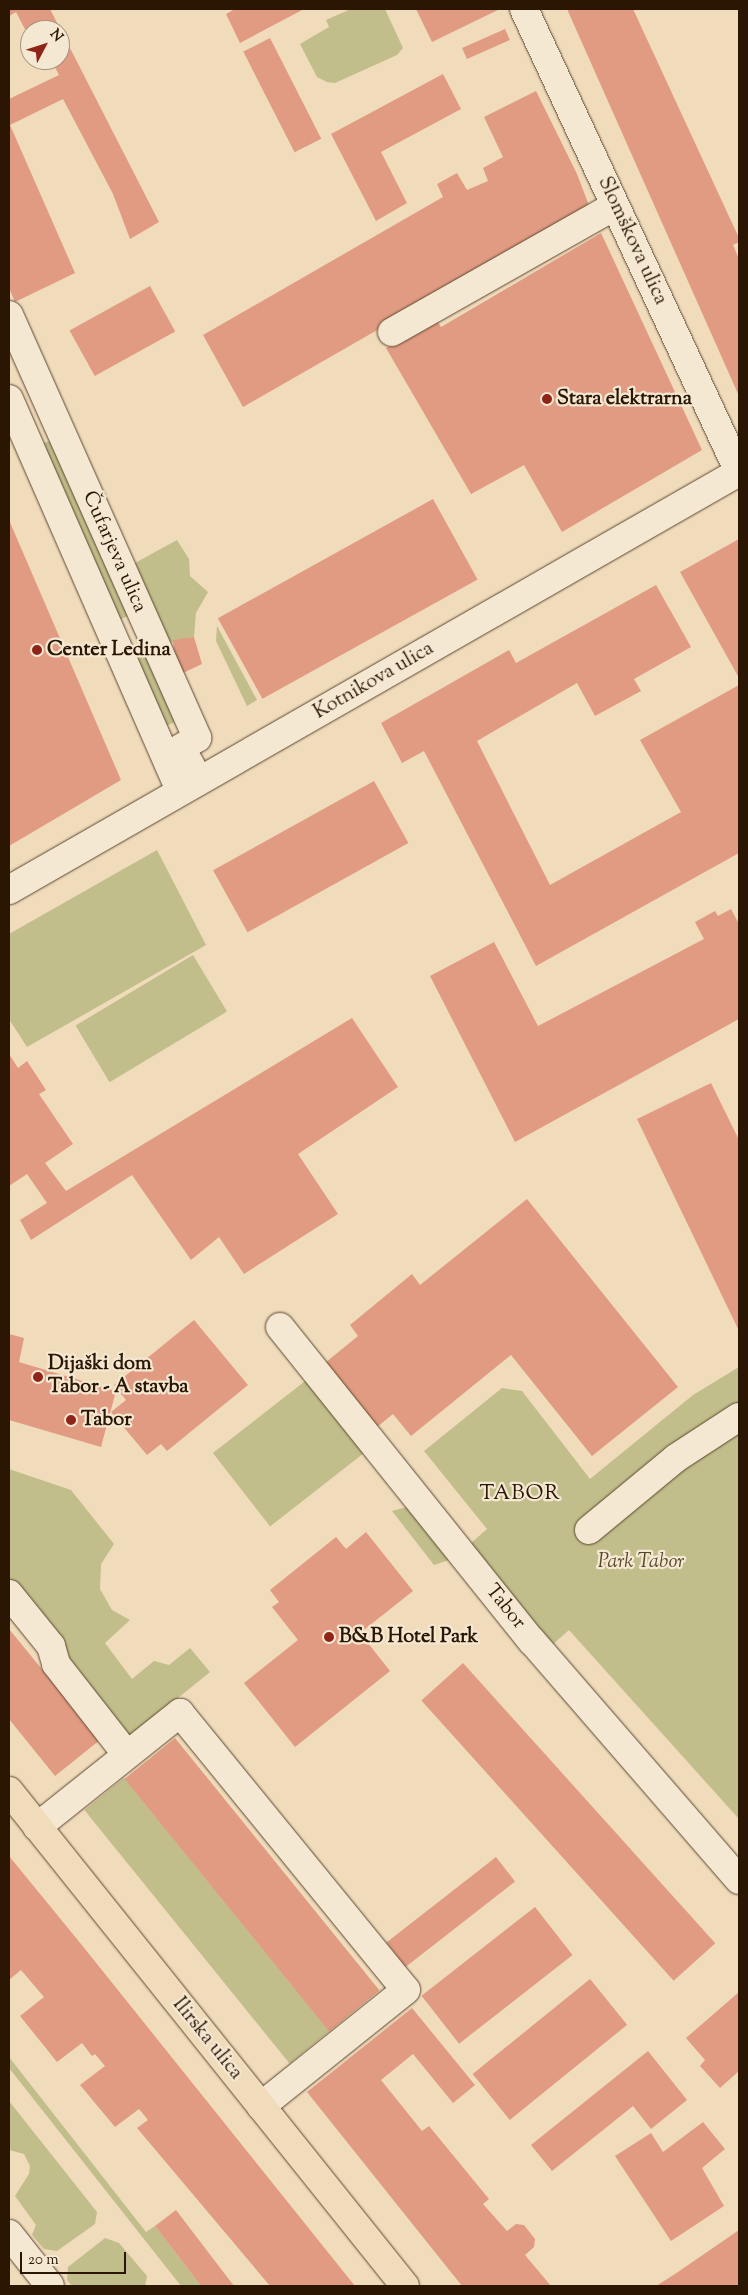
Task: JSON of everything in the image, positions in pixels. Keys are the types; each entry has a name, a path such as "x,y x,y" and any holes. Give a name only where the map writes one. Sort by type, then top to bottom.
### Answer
{"main road":[{"name":"Ilirska ulica","path":"9,1791 405,2286"}],"street":[{"name":"Slomškova ulica","path":"524,9 739,472"},
{"path":"392,332 615,206"},
{"name":"Čufarjeva ulica","path":"9,315 198,738 181,748 189,786"},
{"name":"Čufarjeva ulica","path":"9,399 189,786"},
{"name":"Kotnikova ulica","path":"9,890 739,472"},
{"name":"Tabor","path":"280,1327 532,1641 739,1880"},
{"path":"590,1530 676,1458 739,1417"},
{"path":"9,1594 51,1646 56,1664 128,1755"},
{"path":"37,1827 180,1713 406,1990 261,2106"},
{"path":"9,2234 50,2286"}],"green space":[{"path":"351,9 385,9 403,48 397,55 335,83 327,82 317,77 300,44 329,27 326,20"},
{"path":"51,440 129,615 120,619 42,444"},
{"path":"177,540 189,559 190,576 208,592 196,613 194,637 169,643 135,563"},
{"path":"217,626 257,700 247,706 216,641"},
{"path":"146,653 175,722 165,726 136,657"},
{"path":"157,850 206,945 27,1047 9,1019 9,934"},
{"path":"193,955 227,1012 110,1082 76,1026"},
{"name":"Park Tabor","path":"739,1367 739,1819 569,1630 551,1646 470,1544 487,1529 424,1451 502,1388 522,1391 590,1479 693,1395"},
{"path":"309,1378 366,1451 270,1526 213,1453"},
{"path":"9,1469 71,1490 114,1544 101,1564 100,1589 112,1610 130,1620 105,1643 132,1679 154,1661 169,1665 190,1648 210,1672 125,1741 63,1660 69,1655 9,1583"},
{"path":"411,1506 452,1559 434,1565 392,1511"},
{"path":"124,1778 329,2031 290,2063 84,1810"},
{"path":"9,2057 146,2232 155,2226 201,2286 181,2286 9,2068"},
{"path":"9,2101 97,2212 95,2224 57,2251 44,2249 32,2235 36,2225 15,2196 29,2174 30,2166 24,2154 9,2150"},
{"path":"105,2238 119,2243 147,2276 145,2286 72,2286 67,2280 68,2267"}],"building":[{"path":"9,9 50,9 56,20 20,20 16,12 9,16"},
{"path":"235,9 304,9 240,43 226,14"},
{"path":"416,9 500,9 432,42"},
{"path":"567,9 633,9 739,238 739,242 733,245 739,259 739,396"},
{"path":"505,29 510,40 467,59 462,48"},
{"path":"270,38 321,139 295,152 243,52"},
{"path":"70,48 159,222 130,239 113,194 63,99 10,125 75,273 15,302 9,288 9,99 59,75 56,70 70,70"},
{"path":"443,74 461,109 381,152 407,203 376,221 331,134"},
{"path":"536,91 577,174 590,208 243,407 203,335 443,197 437,184 457,173 467,190 488,181 483,168 503,157 484,117"},
{"name":"Stara elektrarna","path":"601,233 702,450 562,532 524,465 471,494 386,348 437,320 441,327"},
{"path":"150,286 175,331 95,376 70,331"},
{"path":"433,499 478,579 262,699 218,618"},
{"name":"Center Ledina","path":"9,520 121,780 9,846"},
{"path":"739,539 739,678 680,572"},
{"path":"656,585 691,647 634,679 641,691 595,716 577,683 477,741 550,885 681,812 640,740 739,685 739,853 536,966 424,751 402,763 381,723 509,650 516,663"},
{"path":"194,637 202,664 183,673 174,654 173,640"},
{"path":"374,781 408,843 247,932 213,870"},
{"path":"731,909 739,924 739,1019 515,1142 430,976 494,942 538,1026 704,939 695,922 715,911 718,916"},
{"path":"352,1018 398,1087 298,1154 338,1214 244,1274 219,1237 191,1260 132,1175 31,1240 20,1220 47,1203 27,1174 9,1186 9,1054 18,1068 27,1061 46,1090 39,1094 73,1144 45,1163 66,1191"},
{"path":"711,1083 739,1140 739,1331 637,1119"},
{"path":"527,1199 678,1387 592,1456 511,1355 411,1436 393,1414 377,1427 325,1363 358,1336 350,1325 412,1274 420,1285"},
{"path":"194,1320 248,1385 167,1451 161,1444 147,1455 111,1412 126,1400 114,1385"},
{"name":"Dijaški dom Tabor - A stavba","path":"9,1334 24,1338 19,1362 116,1391 101,1447 9,1420"},
{"name":"B&B Hotel Park","path":"366,1532 413,1591 360,1633 390,1671 295,1747 244,1683 298,1640 272,1607 279,1602 270,1590 336,1537 346,1549"},
{"path":"9,1629 100,1740 55,1776 9,1719"},
{"path":"463,1663 715,1943 674,1981 421,1700"},
{"path":"175,1738 380,1991 329,2031 124,1779"},
{"path":"9,1856 355,2286 270,2286 137,2128 148,2120 139,2109 115,2127 80,2085 105,2066 95,2054 92,2056 82,2043 57,2062 20,2016 44,1997 21,1970 9,1980"},
{"path":"496,1857 515,1881 406,1967 386,1943"},
{"path":"535,1907 573,1955 459,2044 422,1996"},
{"path":"590,1979 627,2025 510,2120 473,2074"},
{"path":"739,1992 739,2071 720,2088 700,2066 705,2060 686,2038"},
{"path":"412,2008 475,2085 453,2103 413,2054 381,2080 422,2131 429,2126 489,2199 483,2204 507,2231 516,2224 524,2225 535,2239 534,2247 525,2255 551,2286 462,2286 307,2092"},
{"path":"648,2051 687,2100 651,2129 633,2106 552,2171 531,2145"},
{"path":"703,2122 725,2149 702,2168 724,2206 671,2241 615,2156 651,2133 663,2152"},
{"path":"176,2210 234,2286 201,2286 155,2226"},
{"path":"739,2230 739,2286 656,2286 675,2274"}],"place":[{"name":"Stara elektrarna","path":"547,399"},
{"name":"Center Ledina","path":"37,650"},
{"name":"Dijaški dom Tabor - A stavba","path":"38,1377"},
{"name":"Tabor","path":"71,1420"},
{"name":"B&B Hotel Park","path":"329,1637"}],"district":[{"name":"TABOR","path":"520,1494"}]}
